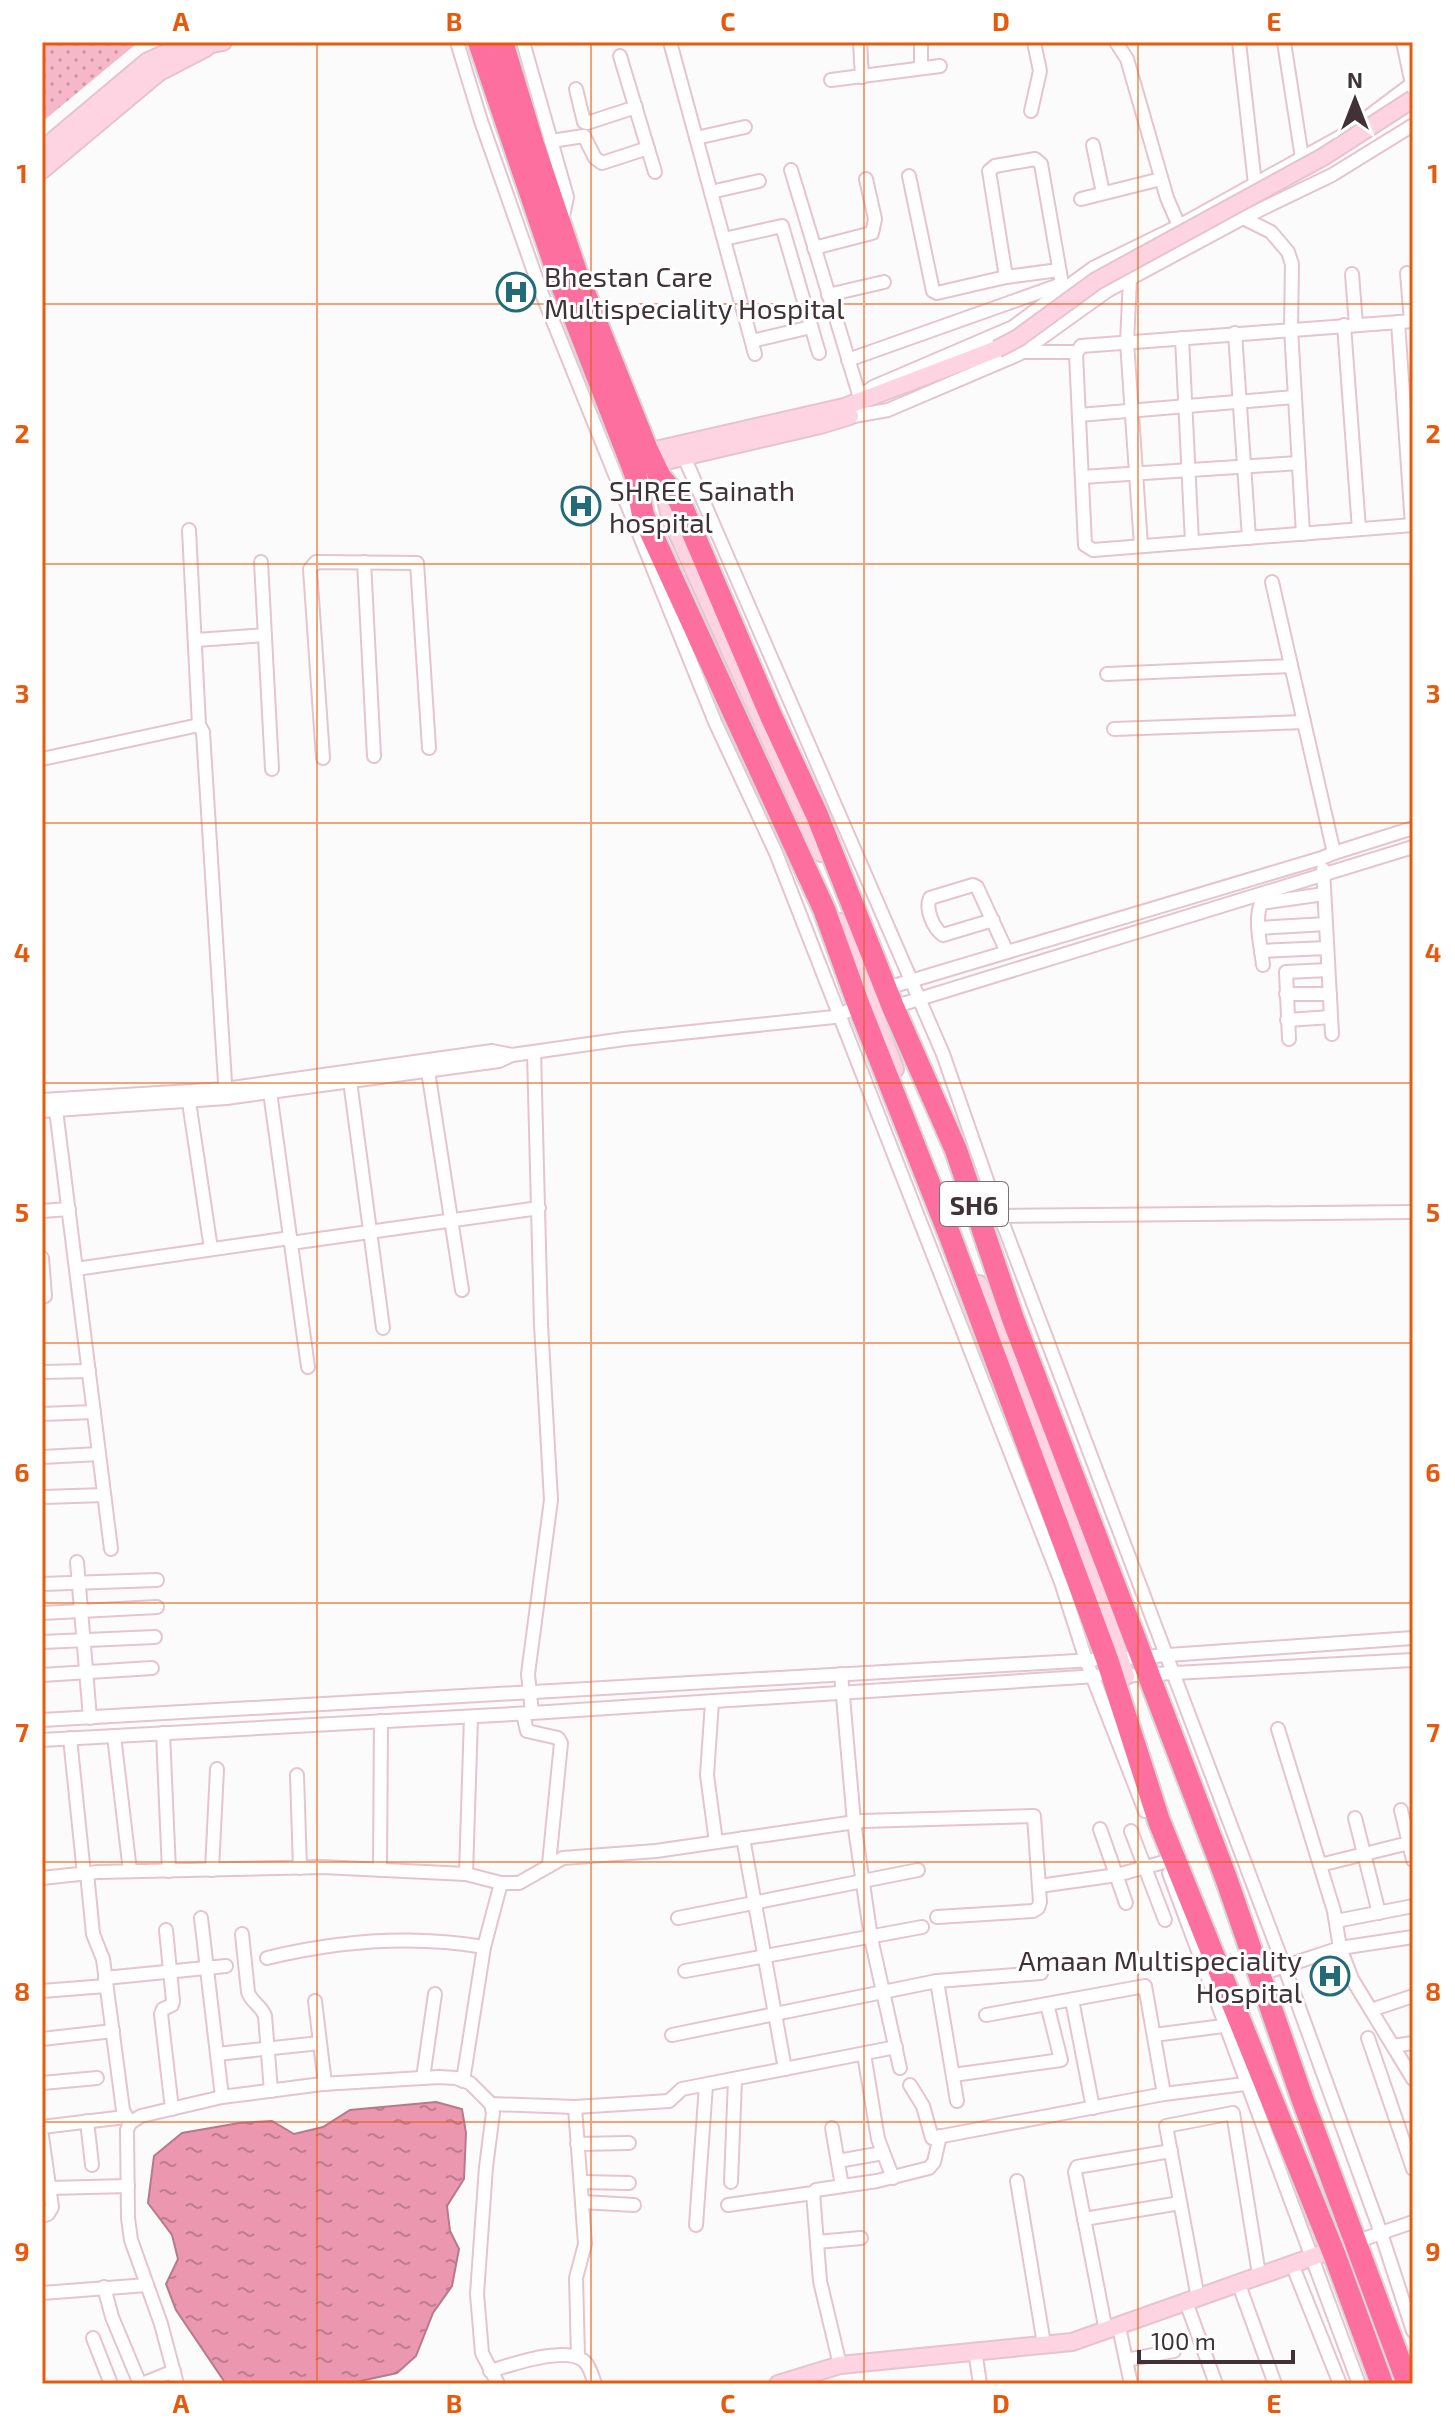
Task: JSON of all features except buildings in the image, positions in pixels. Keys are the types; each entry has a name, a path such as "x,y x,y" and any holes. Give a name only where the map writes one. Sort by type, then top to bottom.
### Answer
{"highway":[{"path":"479,42 560,280 644,468 643,515 824,909 849,1010 950,1236 1120,1667 1159,1821 1232,2022 1322,2254 1382,2384"},
{"name":"SH6","path":"502,42 560,225 644,468 679,500 771,716 817,815 890,998 956,1150 1013,1319 1120,1667 1261,1974 1408,2384"}],"main road":[{"path":"42,150 148,61 168,52 203,46"},
{"path":"42,170 158,73 203,46"},
{"path":"644,468 681,450 846,412 999,353 1096,281 1323,157 1413,89"},
{"path":"846,412 860,399 1023,345 1101,288 1328,165 1413,110"},
{"path":"644,468 670,517 844,904 960,1189 1036,1402 1120,1667"},
{"path":"644,468 660,521 834,908 922,1142 1076,1530 1120,1667"},
{"path":"778,2384 798,2381 840,2365 1072,2342 1355,2242"}],"street":[{"path":"42,1100 270,1092 499,1061 512,1055 849,1010 715,722 540,289 481,121 457,42"},
{"path":"523,42 567,197 560,225"},
{"path":"670,42 753,348 833,311"},
{"path":"860,42 862,77"},
{"path":"921,42 921,68"},
{"path":"1031,111 1040,71 1034,42"},
{"path":"1116,42 1127,59 1161,179 1189,246"},
{"path":"1239,42 1255,184"},
{"path":"1284,42 1302,158"},
{"path":"791,170 860,399 873,387 1013,327 1062,287 1093,268 1179,226 1345,134 1413,89 1403,42"},
{"path":"620,56 655,172"},
{"path":"831,80 940,66"},
{"path":"576,89 584,122 587,123 636,107"},
{"path":"846,412 888,410 1022,352 1107,291 1243,218 1332,175 1413,125"},
{"path":"696,138 745,127"},
{"path":"551,141 584,136 595,158 602,163 648,148"},
{"path":"1093,145 1103,193"},
{"path":"1006,277 989,171 995,166 1035,159 1041,164 1062,287"},
{"path":"909,176 933,291 942,293 1006,277 1059,270"},
{"path":"814,248 872,233 875,219 866,179"},
{"path":"1081,199 1161,179"},
{"path":"711,192 759,181"},
{"path":"1243,218 1271,232 1288,252 1292,264 1291,329 1303,534"},
{"path":"783,230 807,223"},
{"path":"724,239 780,225 819,353"},
{"path":"1407,273 1408,322 1412,525 1093,550 1085,545 1077,352 1081,346 1408,322"},
{"path":"1352,274 1350,325 1359,529"},
{"path":"1130,279 1127,342 1141,546"},
{"path":"828,295 884,282"},
{"path":"848,360 1062,287"},
{"path":"1235,333 1249,538"},
{"path":"1182,338 1192,542"},
{"path":"1022,352 1077,352"},
{"path":"1079,415 1295,397"},
{"path":"681,450 921,1000 963,1105 1000,1216 1284,1966 1381,2233 1413,2331"},
{"path":"1082,477 1299,463"},
{"path":"189,530 199,725 203,732 214,883 225,1094"},
{"path":"261,562 272,769"},
{"path":"323,758 310,569 316,562 417,563 429,748"},
{"path":"364,562 374,756"},
{"path":"1272,582 1304,722 1328,856 1323,876 1332,1034"},
{"path":"196,640 265,635"},
{"path":"1107,674 1291,666"},
{"path":"1114,729 1304,722"},
{"path":"42,759 199,725"},
{"path":"890,998 912,980 1413,828"},
{"path":"890,998 921,1000 1413,847"},
{"path":"993,920 943,935 938,932 927,907 928,902 930,898 973,885 977,887 993,920 1007,952"},
{"path":"1263,965 1258,908 1261,903 1324,894"},
{"path":"1106,923 1112,941"},
{"path":"1259,928 1326,924"},
{"path":"1261,951 1327,948"},
{"path":"1289,1039 1286,972 1328,970"},
{"path":"1286,994 1330,994"},
{"path":"1287,1020 1331,1017"},
{"path":"42,1111 189,1102 492,1051 512,1055"},
{"path":"534,1052 541,1324 551,1500 528,1674 527,1731 558,1738 561,1743 549,1864"},
{"path":"428,1071 462,1290"},
{"path":"350,1081 383,1328"},
{"path":"270,1092 308,1367"},
{"path":"189,1102 211,1249"},
{"path":"56,1110 111,1549"},
{"path":"76,1269 539,1208"},
{"path":"42,1211 69,1209"},
{"path":"1000,1216 1413,1212"},
{"path":"42,1258 45,1296"},
{"path":"42,1372 89,1371"},
{"path":"42,1414 94,1412"},
{"path":"42,1457 99,1454"},
{"path":"44,1497 104,1495"},
{"path":"77,1562 90,1718"},
{"path":"42,1584 157,1580"},
{"path":"42,1613 157,1607"},
{"path":"42,1642 155,1637"},
{"path":"42,1740 842,1694 1120,1667 1168,1655 1413,1638"},
{"path":"1301,1645 1303,1666"},
{"path":"42,1720 841,1674 1120,1667 1175,1673 1413,1660"},
{"path":"1120,1667 1164,1862 1232,2022 1245,2084 1322,2254 1359,2384"},
{"path":"42,1675 152,1668"},
{"path":"841,1674 854,1822 871,1938 900,2068"},
{"path":"712,1702 707,1775 716,1842"},
{"path":"466,1874 471,1717"},
{"path":"380,1870 381,1721"},
{"path":"1278,1729 1336,1921 1340,1948 1352,1979 1413,2079"},
{"path":"163,1733 169,1871"},
{"path":"114,1736 130,1871"},
{"path":"70,1738 93,1934 103,1959 128,2120 131,2240 176,2378 141,2384 112,2317 104,2287"},
{"path":"212,1870 217,1769"},
{"path":"297,1775 300,1868"},
{"path":"1401,1810 1413,1860"},
{"path":"42,1878 130,1871 300,1868 466,1874 501,1883 519,1883 563,1858 656,1851 854,1822 1034,1816 1038,1908 1033,1911 937,1917"},
{"path":"1355,1818 1379,1913"},
{"path":"1100,1829 1126,1903"},
{"path":"1131,1831 1165,1920"},
{"path":"743,1838 785,2069"},
{"path":"1320,1865 1411,1842"},
{"path":"1039,1886 1117,1875 1164,1862"},
{"path":"678,1918 918,1870"},
{"path":"463,2081 484,1947 501,1883"},
{"path":"1336,1921 1413,1906"},
{"path":"201,1918 222,2097"},
{"path":"685,1971 922,1927"},
{"path":"166,1930 173,2004 163,2009 161,2014 172,2109"},
{"path":"242,1934 248,1992 263,2010 271,2091"},
{"path":"1261,1974 1340,1948 1413,1937"},
{"path":"267,1958 304,1949 350,1944 442,1940 484,1947"},
{"path":"42,1991 226,1966"},
{"path":"672,2035 937,1981 1041,1973"},
{"path":"937,1981 957,2101"},
{"path":"986,2015 1145,1986 1164,2094"},
{"path":"423,2078 435,1994"},
{"path":"1371,2010 1413,1996"},
{"path":"1072,2000 1093,2108"},
{"path":"315,2001 325,2084"},
{"path":"1047,2004 1061,2060"},
{"path":"1154,2035 1232,2022"},
{"path":"42,2039 113,2031"},
{"path":"1368,2038 1413,2169"},
{"path":"217,2054 320,2043"},
{"path":"1393,2046 1413,2043"},
{"path":"491,2104 575,2107 669,2101 682,2089 896,2047"},
{"path":"864,2054 878,2139 893,2178"},
{"path":"953,2075 1083,2057"},
{"path":"42,2083 97,2078"},
{"path":"42,2127 128,2120 222,2097 325,2084 423,2078 456,2078 470,2083 491,2104 493,2127 486,2167 477,2294 482,2353 498,2384"},
{"path":"731,2182 735,2079"},
{"path":"910,2085 923,2106 932,2138 1164,2094 1245,2084"},
{"path":"696,2225 706,2085"},
{"path":"575,2107 585,2244 576,2278 578,2357"},
{"path":"1216,2384 1192,2300 1180,2203 1166,2126 1233,2113 1259,2274"},
{"path":"87,2121 92,2165"},
{"path":"832,2128 842,2186"},
{"path":"42,2136 51,2211 42,2216"},
{"path":"728,2205 813,2193 929,2168 934,2162 940,2136"},
{"path":"577,2144 629,2143"},
{"path":"1131,2384 1126,2360 1112,2329 1075,2172 1077,2167 1171,2151"},
{"path":"838,2161 883,2153"},
{"path":"1017,2181 1044,2344"},
{"path":"581,2182 629,2183"},
{"path":"49,2188 128,2186"},
{"path":"813,2193 820,2281 840,2365"},
{"path":"582,2202 634,2205"},
{"path":"1084,2219 1180,2203"},
{"path":"1355,2242 1413,2222"},
{"path":"817,2242 861,2238"},
{"path":"1292,2264 1340,2384"},
{"path":"1238,2282 1275,2384"},
{"path":"42,2293 147,2285"},
{"path":"93,2338 111,2384"},
{"path":"975,2350 980,2384"},
{"path":"1126,2360 1174,2351"},
{"path":"490,2371 546,2356 578,2357 587,2363 595,2384"}],"shaded area":[{"path":"42,42 136,42 136,44 42,122"}],"water":[{"path":"436,2102 462,2109 466,2133 464,2179 447,2206 450,2231 459,2249 452,2286 433,2313 416,2356 397,2373 347,2384 226,2384 176,2310 166,2284 178,2259 172,2235 148,2203 154,2156 182,2133 272,2121 294,2134 323,2127 350,2110"}],"place":[{"name":"Bhestan Care Multispeciality Hospital","path":"516,292"},
{"name":"SHREE Sainath hospital","path":"581,506"},
{"name":"Amaan Multispeciality Hospital","path":"1330,1976"}]}
